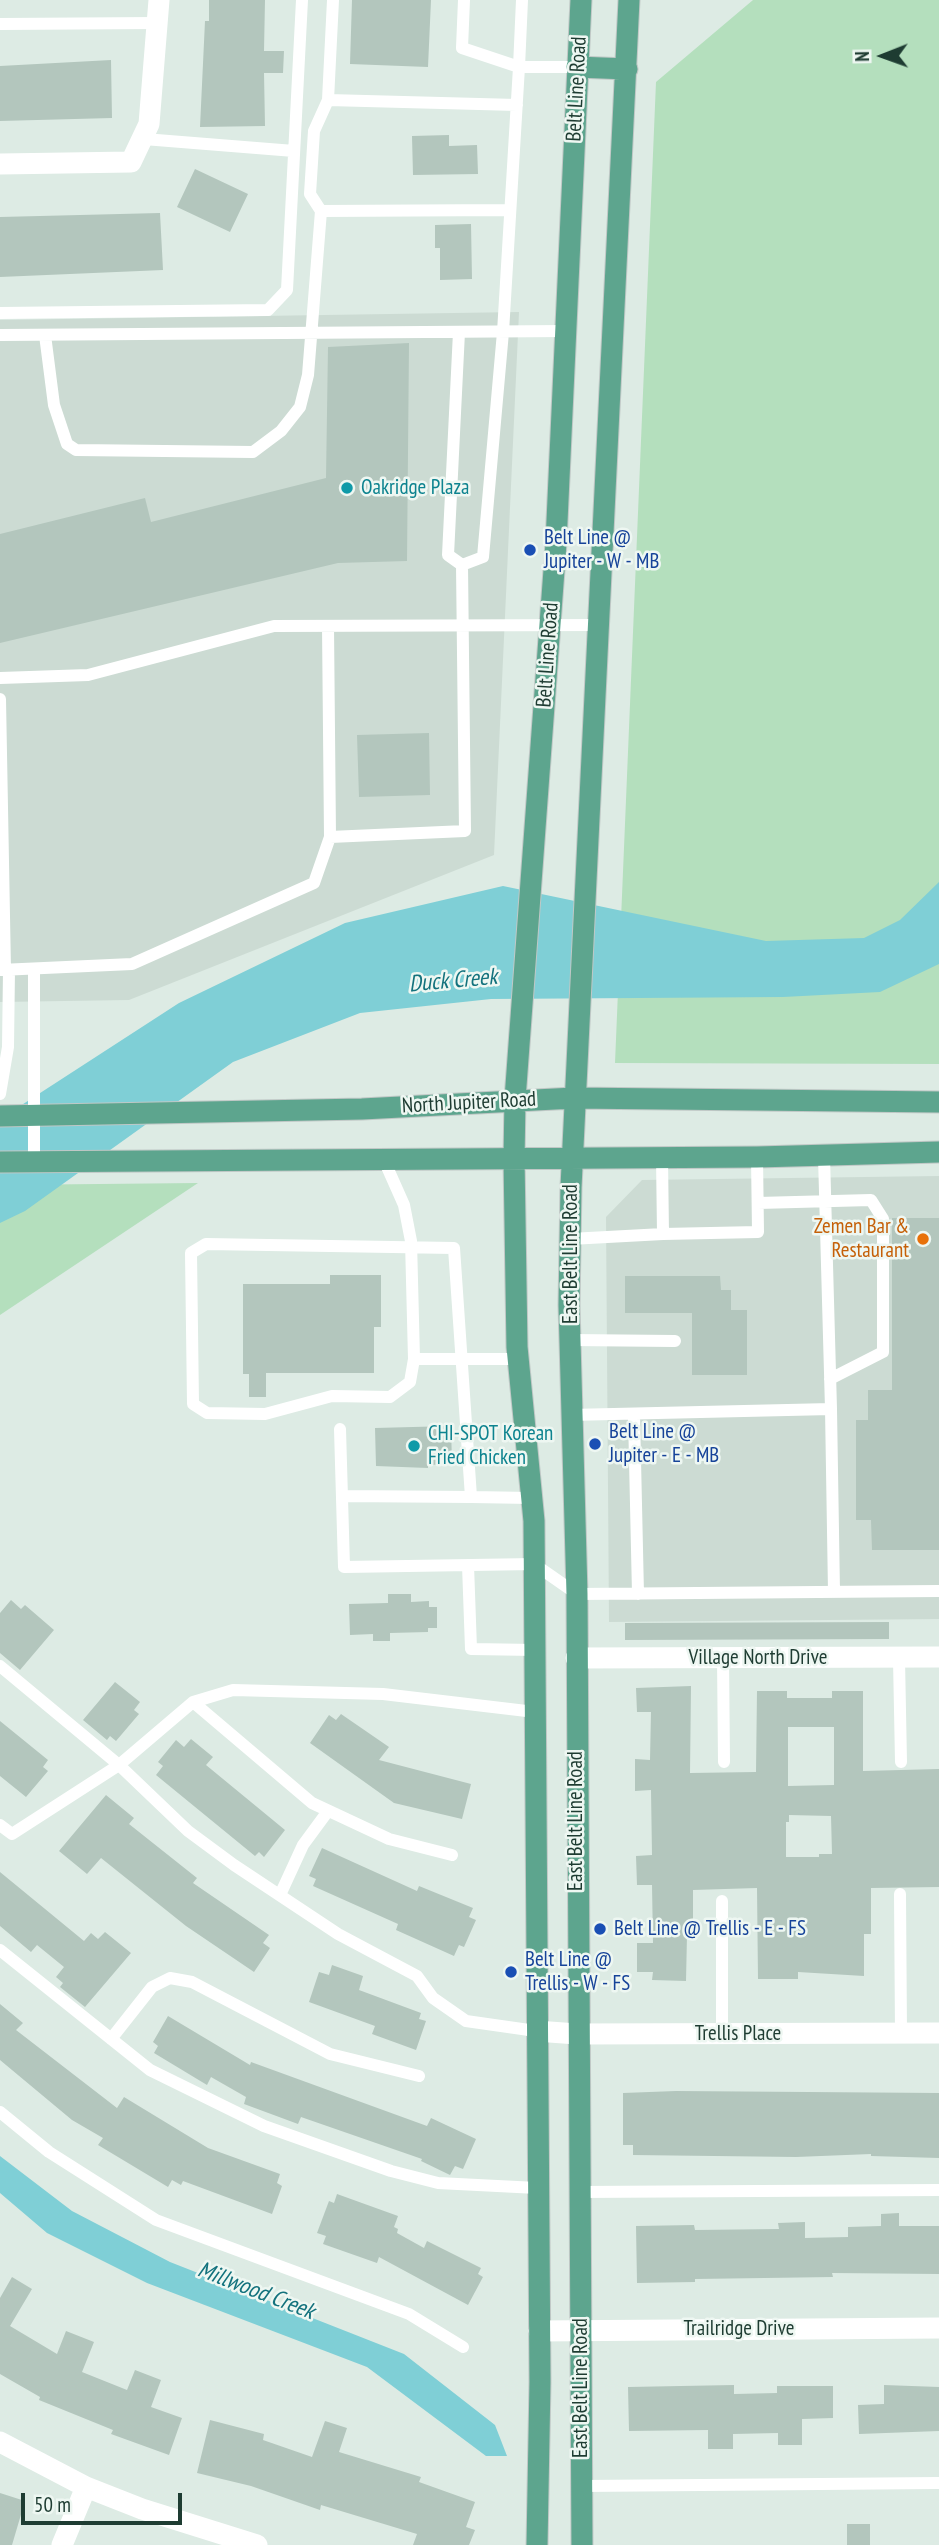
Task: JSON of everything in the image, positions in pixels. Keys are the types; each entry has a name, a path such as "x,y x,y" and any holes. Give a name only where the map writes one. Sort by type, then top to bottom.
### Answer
{"main road":[{"name":"Belt Line Road","path":"515,1099 550,626 581,0"},
{"path":"574,1098 629,0"},
{"path":"578,67 627,69"},
{"name":"North Jupiter Road","path":"0,1116 334,1110 574,1098 939,1102"},
{"name":"East Belt Line Road","path":"574,1098 571,1157 570,1415 577,1594 577,2034 582,2545"},
{"name":"East Belt Line Road","path":"515,1099 518,1359 531,1498 534,1564 539,2331 537,2545"},
{"path":"0,1162 757,1157 939,1152"}],"street":[{"path":"0,164 131,162 149,124 159,0"},
{"name":"Village North Drive","path":"576,1658 939,1657"},
{"name":"Trellis Place","path":"536,2031 577,2034 939,2033"},
{"name":"Trailridge Drive","path":"539,2331 939,2328"},
{"path":"0,2442 86,2487 142,2509 257,2545"},
{"path":"62,2545 86,2487"}],"lane":[{"path":"0,313 268,310 287,290 302,0"},
{"path":"45,335 54,405 67,444 76,450 253,452 281,431 300,407 312,333 321,211 310,194 314,131 328,100 333,0"},
{"path":"464,0 462,48 519,67 578,67"},
{"path":"461,565 483,558 503,332 522,0"},
{"path":"0,24 157,23"},
{"path":"328,100 517,105"},
{"path":"142,143 294,151"},
{"path":"321,211 510,210"},
{"path":"0,335 566,331"},
{"path":"459,332 449,555 461,565"},
{"path":"330,836 465,831 461,565"},
{"path":"0,678 88,675 274,626 461,628 597,625"},
{"path":"4,970 132,964 314,883 330,836 328,626"},
{"path":"0,699 4,970 8,1047 0,1094"},
{"path":"34,969 34,1162"},
{"path":"824,1156 834,1592"},
{"path":"662,1157 663,1234"},
{"path":"570,1239 758,1232 757,1157"},
{"path":"384,1160 404,1205 411,1248 414,1359 410,1382 390,1396 332,1396 265,1414 207,1413 193,1404 191,1253 206,1244 411,1248 454,1248 471,1497"},
{"path":"758,1203 871,1200 883,1219 883,1352 830,1380"},
{"path":"570,1340 676,1341"},
{"path":"414,1359 518,1359"},
{"path":"570,1415 831,1409"},
{"path":"634,1415 638,1594"},
{"path":"340,1429 344,1567 534,1564 577,1594 939,1591"},
{"path":"342,1496 531,1498"},
{"path":"468,1565 471,1649 535,1650"},
{"path":"723,1658 724,1762"},
{"path":"899,1659 901,1762"},
{"path":"0,1667 119,1765 188,1831 280,1895 338,1934 416,1976 433,1998 467,2021 536,2031"},
{"path":"0,1825 12,1834 119,1765 193,1702 233,1690 383,1694 535,1712"},
{"path":"193,1702 312,1803 389,1839 452,1855"},
{"path":"280,1895 303,1844 328,1811"},
{"path":"900,1894 901,2033"},
{"path":"722,1900 722,2034"},
{"path":"0,1950 150,2070 264,2126 391,2171 438,2183 537,2188"},
{"path":"111,2039 152,1987 170,1978 191,1982 330,2054 419,2076"},
{"path":"0,2112 49,2152 156,2220 409,2314 463,2347"},
{"path":"579,2192 939,2190"},
{"path":"582,2486 939,2483"}],"shaded area":[{"name":"Oakridge Plaza","path":"519,312 494,855 129,1000 0,1002 0,320"},
{"path":"939,1176 939,1619 609,1622 606,1217 642,1180"}],"green space":[{"path":"753,0 939,0 939,1064 615,1063 656,82"},
{"path":"198,1183 0,1315 0,1185"}],"water":[{"name":"Duck Creek","path":"939,882 939,964 880,992 783,997 491,999 360,1013 233,1062 25,1211 0,1223 0,1119 179,1003 345,923 503,886 766,941 864,938 900,920"},
{"path":"0,2156 72,2211 170,2262 404,2354 495,2425 507,2456 486,2456 367,2367 147,2283 47,2233 0,2193"}],"building":[{"path":"209,0 265,0 264,51 284,51 283,73 264,73 265,126 200,127 205,21 209,21"},
{"path":"352,0 431,0 428,67 350,64"},
{"path":"111,60 112,118 0,121 0,66"},
{"path":"449,135 449,146 477,145 478,174 413,175 412,136"},
{"path":"195,169 248,194 230,232 177,207"},
{"path":"160,213 163,270 0,277 0,217"},
{"path":"471,224 472,279 440,280 440,248 435,248 435,225"},
{"name":"Oakridge Plaza","path":"409,343 407,561 338,563 0,643 0,534 145,498 151,522 326,478 328,347"},
{"path":"429,733 430,795 359,797 357,735"},
{"path":"892,1218 939,1218 939,1550 872,1550 871,1520 856,1520 856,1420 868,1420 868,1390 892,1390"},
{"path":"330,1275 381,1275 381,1327 374,1327 374,1373 266,1373 266,1397 249,1397 249,1374 243,1374 243,1284 330,1284"},
{"path":"625,1276 720,1276 721,1290 731,1290 731,1310 747,1310 747,1375 692,1375 692,1313 625,1313"},
{"name":"CHI-SPOT Korean Fried Chicken","path":"451,1426 452,1464 428,1465 428,1468 376,1466 375,1428"},
{"path":"388,1594 411,1594 411,1602 429,1601 429,1607 437,1607 437,1628 428,1628 428,1632 390,1633 390,1641 373,1641 373,1634 350,1635 349,1604 388,1603"},
{"path":"11,1600 21,1609 25,1605 54,1630 20,1670 0,1653 0,1613"},
{"path":"889,1622 889,1639 625,1640 625,1623"},
{"path":"115,1682 140,1702 134,1710 139,1714 116,1741 110,1736 107,1740 83,1720"},
{"path":"691,1686 690,1773 756,1772 757,1691 787,1691 787,1698 832,1698 832,1691 863,1691 863,1771 939,1769 939,1887 871,1888 871,1934 864,1934 864,1976 798,1972 798,1979 758,1979 757,1888 693,1890 693,1935 687,1935 686,1981 652,1980 653,1972 637,1972 637,1943 653,1943 652,1885 637,1885 636,1856 652,1855 651,1790 635,1791 635,1759 650,1760 651,1712 637,1712 636,1688","holes":["788,1727 834,1727 834,1785 788,1786","789,1815 831,1816 832,1854 819,1854 819,1857 786,1857 786,1822 789,1822"]},
{"path":"341,1714 389,1747 379,1760 471,1784 462,1819 394,1803 310,1743 329,1715 336,1720"},
{"path":"0,1721 48,1760 43,1767 48,1771 26,1797 0,1776"},
{"path":"191,1739 213,1757 206,1765 285,1830 264,1857 259,1852 255,1856 156,1775 163,1766 158,1762 176,1740 184,1747"},
{"path":"106,1795 134,1818 129,1824 197,1878 193,1883 269,1935 263,1943 270,1948 254,1972 186,1926 101,1858 87,1874 59,1851"},
{"path":"322,1848 417,1891 419,1886 473,1908 469,1917 476,1920 464,1947 459,1945 454,1956 396,1930 398,1924 313,1886 316,1879 309,1876"},
{"path":"0,1872 84,1941 91,1933 98,1939 105,1932 131,1953 85,2007 60,1987 63,1983 56,1977 64,1967 37,1945 31,1952 0,1926"},
{"path":"332,1965 363,1976 359,1990 421,2013 419,2019 426,2021 416,2050 372,2034 375,2026 309,2002 319,1972 329,1975"},
{"path":"0,2004 23,2023 16,2030 117,2108 124,2097 208,2148 280,2174 277,2183 282,2186 272,2214 183,2181 181,2185 172,2180 168,2187 98,2145 103,2138 72,2120 0,2060"},
{"path":"168,2016 250,2065 251,2062 427,2126 431,2118 476,2139 463,2169 455,2166 450,2175 421,2161 422,2159 301,2117 298,2124 244,2104 246,2097 211,2077 207,2085 154,2053 158,2046 153,2042"},
{"path":"623,2093 939,2093 939,2158 871,2154 796,2157 633,2155 633,2145 623,2145"},
{"path":"337,2194 398,2216 394,2227 398,2229 397,2233 424,2248 427,2241 481,2268 478,2274 483,2277 468,2305 379,2257 377,2263 323,2244 326,2236 317,2233 329,2201 334,2203"},
{"path":"899,2213 899,2226 939,2226 939,2274 832,2273 833,2277 695,2279 695,2282 637,2283 636,2226 694,2225 695,2230 779,2229 778,2223 805,2222 805,2238 848,2237 848,2227 881,2226 881,2214"},
{"path":"12,2277 32,2289 10,2326 57,2354 66,2331 94,2342 82,2372 127,2390 135,2370 161,2380 151,2407 182,2418 169,2455 111,2434 113,2430 39,2400 40,2397 0,2374 0,2298"},
{"path":"734,2385 734,2394 777,2393 777,2386 833,2386 833,2418 802,2419 802,2445 778,2445 778,2433 733,2434 733,2449 708,2449 708,2430 629,2431 628,2387"},
{"path":"884,2385 939,2387 939,2431 859,2434 858,2405 884,2404"},
{"path":"210,2420 264,2434 263,2440 312,2457 325,2421 347,2428 339,2452 421,2477 419,2482 475,2502 466,2527 475,2530 469,2545 413,2545 417,2534 321,2505 320,2510 251,2486 197,2473"},
{"path":"0,2493 25,2501 12,2545 0,2545"},
{"path":"847,2524 870,2524 870,2545 847,2545"}],"place":[{"name":"Oakridge Plaza","path":"347,488"},
{"name":"Belt Line @ Jupiter - W - MB","path":"530,550"},
{"name":"Zemen Bar & Restaurant","path":"923,1239"},
{"name":"Belt Line @ Jupiter - E - MB","path":"595,1444"},
{"name":"CHI-SPOT Korean Fried Chicken","path":"414,1446"},
{"name":"Belt Line @ Trellis - E - FS","path":"600,1929"},
{"name":"Belt Line @ Trellis - W - FS","path":"511,1972"}],"water label":[{"name":"Millwood Creek","path":"256,2291"}]}
